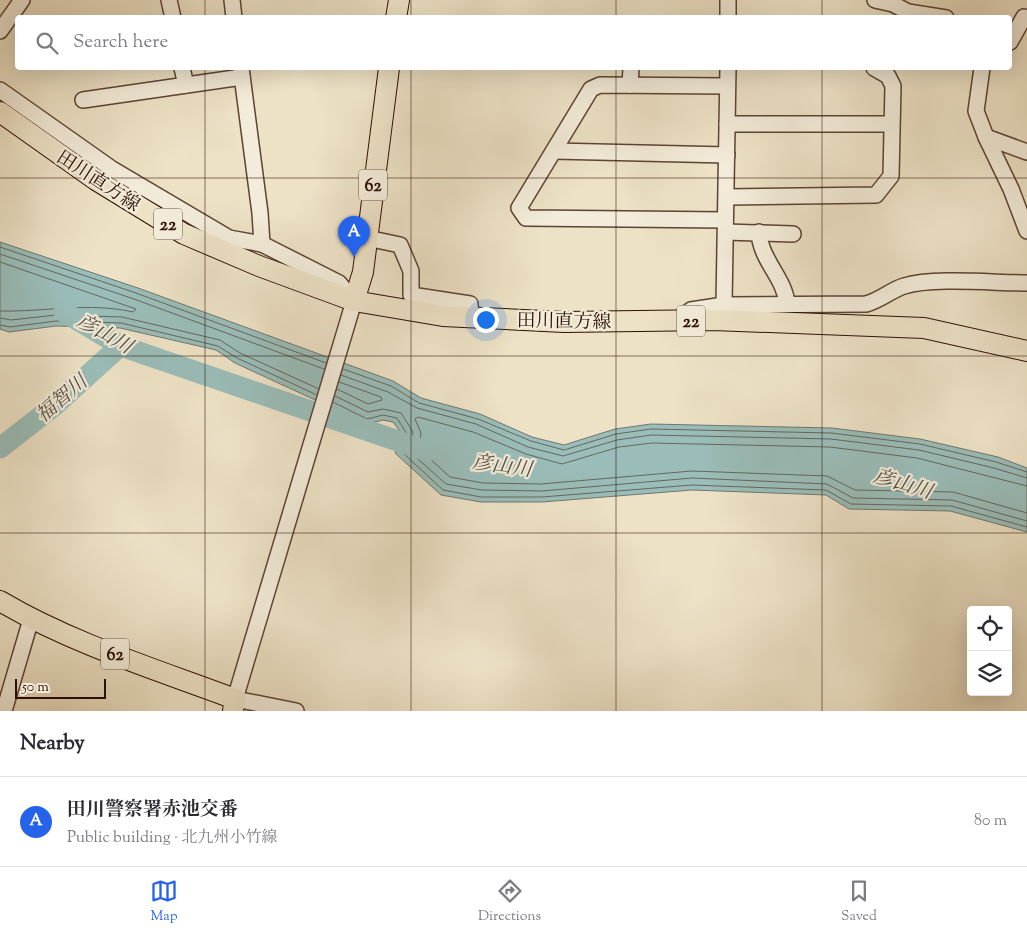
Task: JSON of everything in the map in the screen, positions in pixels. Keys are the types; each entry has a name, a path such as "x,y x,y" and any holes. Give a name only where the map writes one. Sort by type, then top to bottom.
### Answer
{"main road":[{"path":"396,15 398,0"},
{"name":"62","path":"353,308 363,272 389,70"},
{"name":"田川直方線","path":"0,112 96,180 184,234 353,308 470,318 564,322 713,320 924,328 1027,352"},
{"name":"62","path":"0,601 31,619 93,646 236,698"}],"street":[{"path":"0,31 22,0"},
{"path":"169,0 172,15"},
{"path":"232,0 234,15"},
{"path":"728,0 728,15"},
{"path":"875,0 895,2 908,12 927,15"},
{"path":"1012,38 1024,17"},
{"path":"182,70 186,85"},
{"path":"630,85 631,70"},
{"path":"724,305 728,70"},
{"path":"727,197 876,195 891,176 893,86 888,76 878,70"},
{"path":"982,70 976,111 986,137 1011,189 1027,231"},
{"path":"83,100 186,85 241,72 260,213 262,244"},
{"path":"727,86 600,85 591,89 519,208 526,218 726,226 760,232 793,234"},
{"path":"0,90 112,169 229,238 262,244 339,283 353,308 236,698 296,711"},
{"path":"727,124 891,124"},
{"path":"986,137 1027,152"},
{"path":"554,151 727,155"},
{"path":"760,232 760,246 786,295 787,304"},
{"path":"367,238 400,245 411,271 411,295 470,304 470,318"},
{"path":"676,321 690,310 724,305 866,304 880,300 902,286 927,282 1027,283"},
{"path":"4,711 31,619"}],"water":[{"path":"0,242 138,288 393,381 421,398 480,414 532,437 564,445 615,429 651,424 832,428 920,439 998,457 1027,468 1027,532 950,511 849,509 826,495 692,490 542,502 481,502 441,495 395,453 402,434 393,422 383,420 367,424 235,363 216,350 120,328 56,326 9,332 0,329"}],"waterway":[{"name":"彦山川","path":"64,312 121,346 427,451"},
{"name":"福智川","path":"0,448 54,406 120,346"}],"place":[{"name":"田川警察署赤池交番","path":"354,257"}]}
